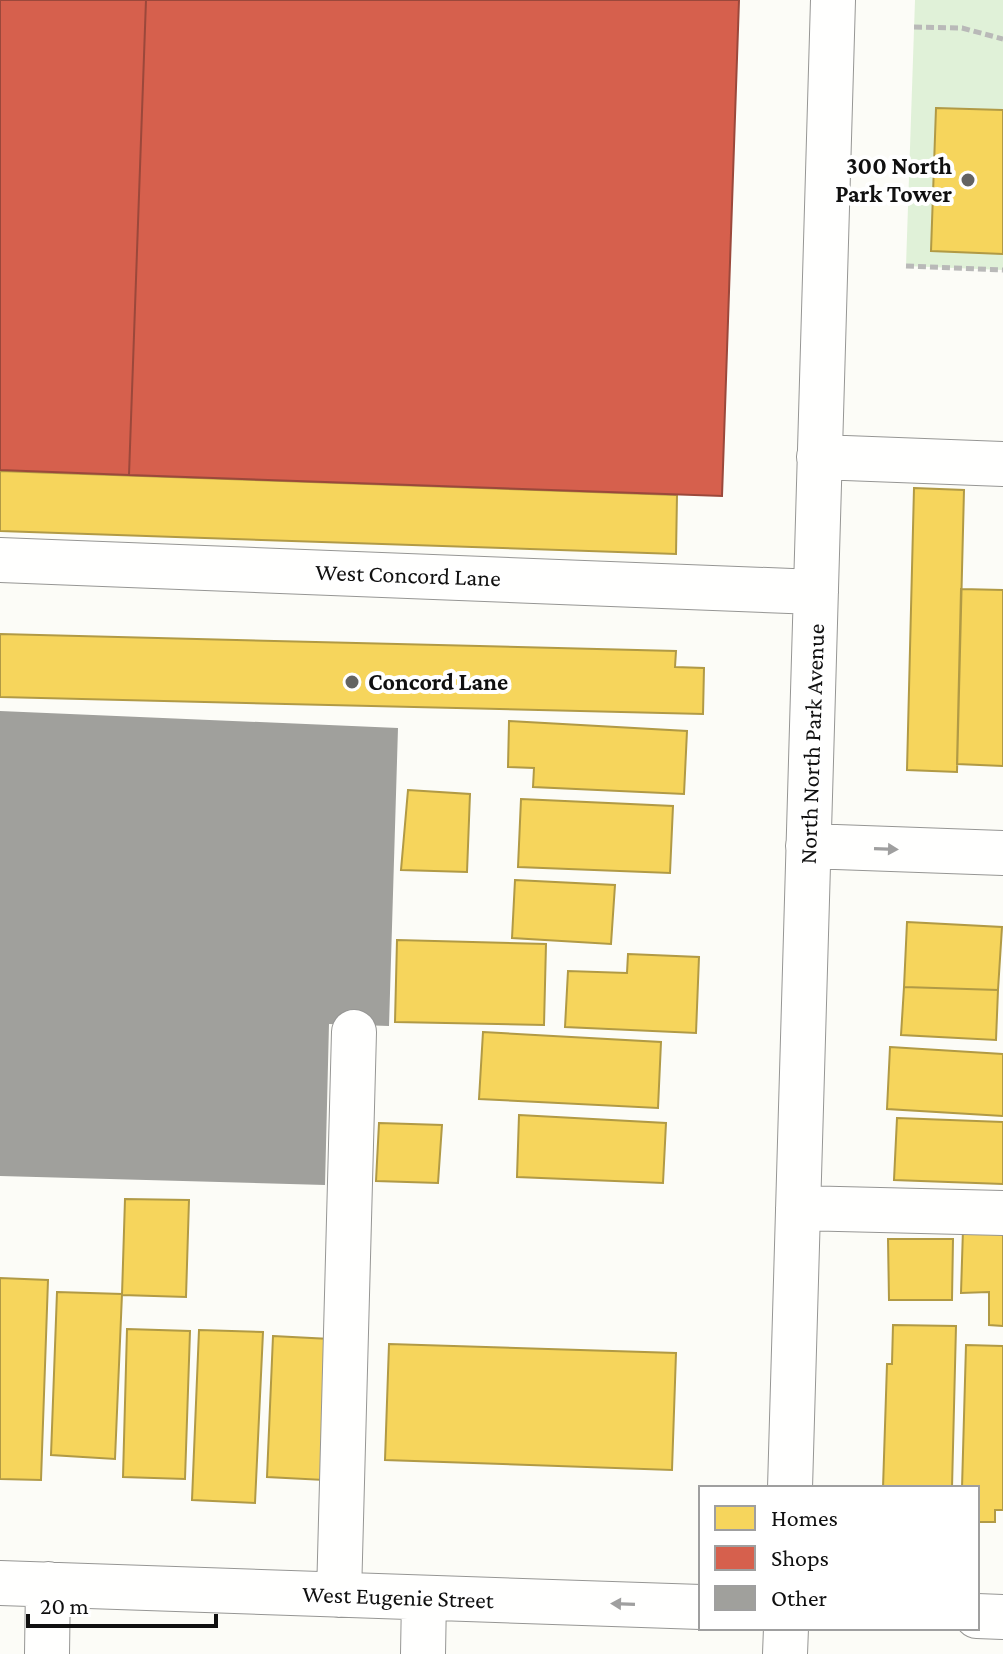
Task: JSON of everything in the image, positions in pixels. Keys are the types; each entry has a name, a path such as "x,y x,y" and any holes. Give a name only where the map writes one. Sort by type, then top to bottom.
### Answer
{"street":[{"name":"North North Park Avenue","path":"790,1486 833,0"},
{"path":"819,457 1003,464"},
{"name":"West Concord Lane","path":"0,560 816,592"},
{"path":"808,846 1003,853"},
{"path":"339,1595 354,1032"},
{"path":"798,1208 1003,1213"},
{"name":"West Eugenie Street","path":"0,1583 699,1607"},
{"path":"47,1654 48,1584"},
{"path":"423,1654 424,1598"},
{"path":"979,1616 1003,1617"},
{"path":"785,1654 786,1630"}],"path":[{"path":"914,27 962,28 1003,39"},
{"path":"906,266 1003,270"}],"green space":[{"path":"915,0 1003,0 1003,110 936,108 931,250 1003,254 1003,270 906,266"}],"building: Homes":[{"name":"300 North Park Tower","path":"936,108 1003,110 1003,254 931,251"},
{"path":"0,471 677,495 676,554 0,531"},
{"path":"914,488 964,490 957,772 907,770"},
{"path":"961,589 1003,590 1003,766 957,764"},
{"name":"Concord Lane","path":"0,634 676,651 675,667 704,668 703,714 0,697"},
{"path":"509,721 687,731 684,794 533,787 534,768 508,767"},
{"path":"408,790 470,794 467,872 401,870"},
{"path":"521,799 673,806 670,873 518,867"},
{"path":"515,880 615,885 611,944 512,938"},
{"path":"907,922 1002,927 998,990 904,987"},
{"path":"397,940 546,944 544,1025 395,1022"},
{"path":"628,954 699,957 696,1033 565,1027 568,971 627,973"},
{"path":"904,987 998,990 996,1040 901,1035"},
{"path":"483,1032 661,1042 658,1108 479,1099"},
{"path":"890,1047 1003,1054 1003,1116 887,1109"},
{"path":"519,1115 666,1123 663,1183 517,1177"},
{"path":"897,1118 1003,1122 1003,1184 894,1180"},
{"path":"379,1123 442,1125 438,1183 376,1181"},
{"path":"125,1199 189,1200 186,1297 122,1295"},
{"path":"963,1229 1003,1230 1003,1326 989,1325 989,1292 961,1293"},
{"path":"888,1239 953,1239 952,1300 889,1300"},
{"path":"0,1278 48,1280 41,1480 0,1479"},
{"path":"57,1292 122,1294 115,1459 51,1455"},
{"path":"893,1325 956,1326 952,1486 883,1486 887,1364 892,1364"},
{"path":"127,1329 190,1331 185,1479 123,1477"},
{"path":"199,1330 263,1332 255,1503 192,1500"},
{"path":"273,1336 330,1339 324,1480 267,1477"},
{"path":"389,1344 676,1353 672,1470 385,1460"},
{"path":"966,1345 1003,1346 1003,1510 995,1510 995,1522 979,1522 979,1486 962,1486"}],"building: Shops":[{"path":"0,0 146,0 129,475 0,470"},
{"path":"146,0 739,0 722,496 129,475"}],"building: Other":[{"path":"0,711 398,728 389,1026 329,1024 325,1185 0,1176"}],"place":[{"name":"300 North Park Tower","path":"968,180"},
{"name":"Concord Lane","path":"352,682"}]}
